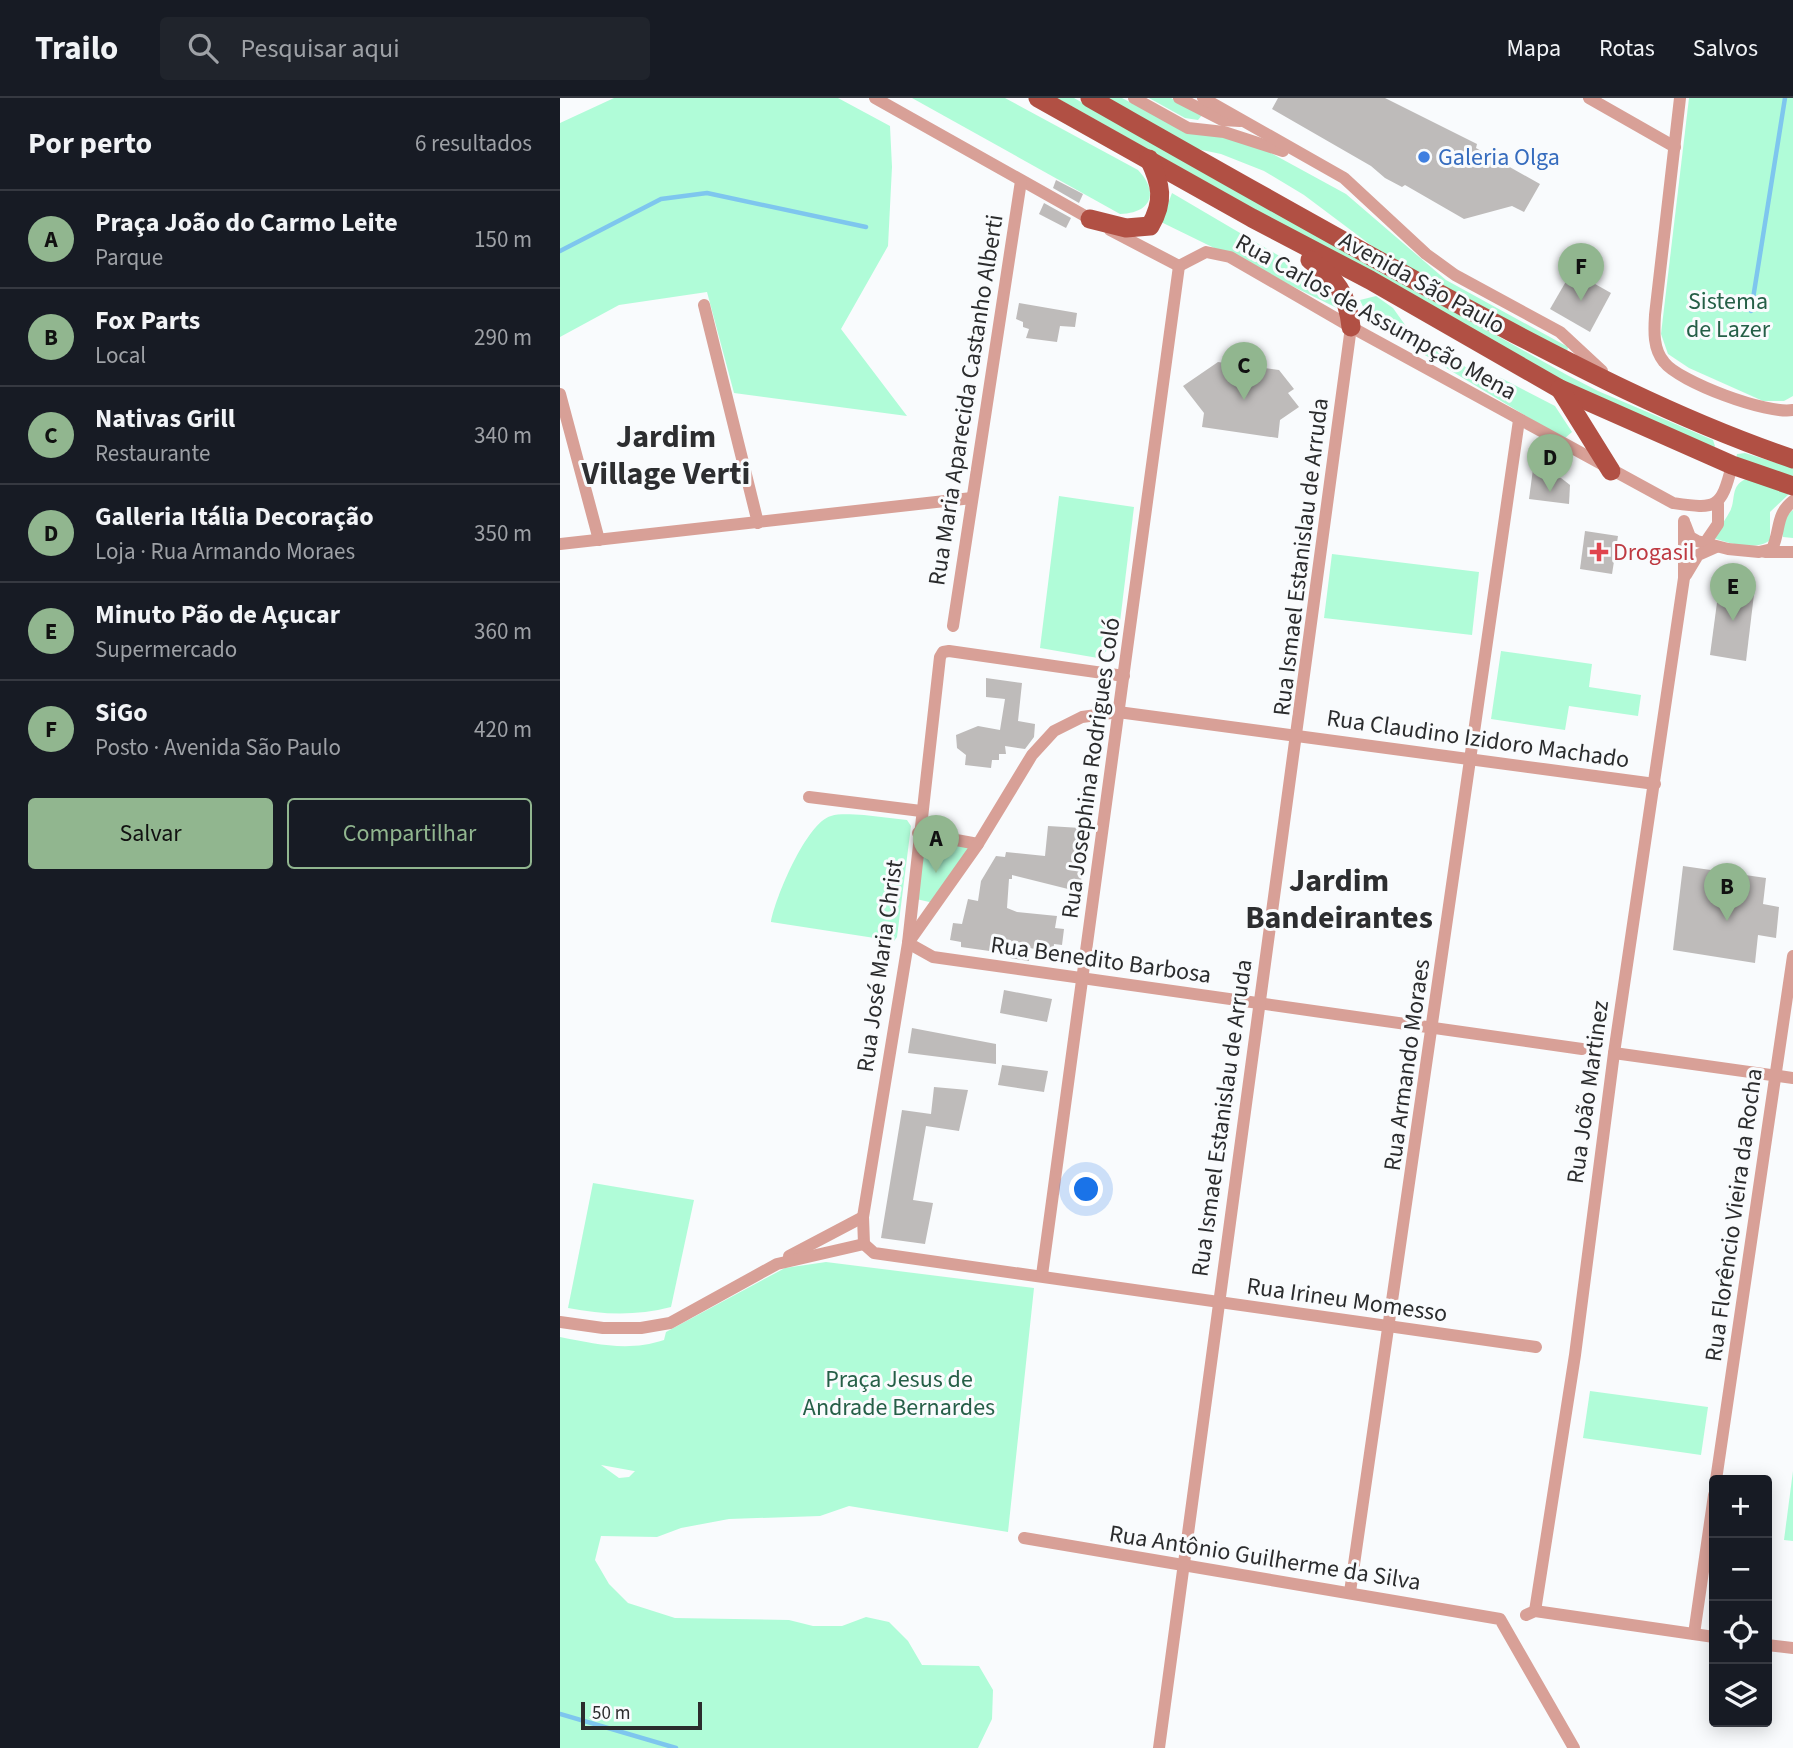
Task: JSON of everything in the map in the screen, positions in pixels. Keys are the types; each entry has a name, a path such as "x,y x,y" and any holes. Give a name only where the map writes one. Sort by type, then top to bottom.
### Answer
{"main road":[{"name":"Avenida São Paulo","path":"1038,98 1252,218 1370,280 1560,389 1732,466 1793,486"},
{"name":"Avenida São Paulo","path":"1090,98 1385,264 1602,381 1720,434 1793,459"},
{"path":"1090,219 1126,228 1150,226 1162,197 1160,180 1149,159"},
{"path":"1252,218 1330,274 1349,307 1352,327"},
{"path":"1560,389 1611,471"},
{"path":"1720,434 1731,449 1732,466"}],"street":[{"path":"875,98 1179,266"},
{"path":"1133,98 1188,128 1224,132 1266,144 1344,178"},
{"path":"1179,98 1222,120 1244,121"},
{"path":"1203,98 1344,178 1426,254 1455,275 1560,332 1598,369 1656,405"},
{"path":"1589,98 1675,147"},
{"path":"1680,98 1654,336 1664,362 1679,376 1768,409 1793,410"},
{"name":"Rua Maria Aparecida Castanho Alberti","path":"953,626 1021,181"},
{"name":"Rua Carlos de Assumpção Mena","path":"1179,266 1206,253 1230,257 1672,503"},
{"name":"Rua Josephina Rodrigues Coló","path":"1042,1275 1179,266"},
{"path":"704,305 758,523"},
{"name":"Rua Ismael Estanislau de Arruda","path":"1159,1748 1352,327"},
{"path":"560,394 599,540"},
{"name":"Rua Armando Moraes","path":"1350,1592 1520,420"},
{"path":"1711,545 1718,524 1718,504 1725,492 1732,466"},
{"path":"560,544 972,498"},
{"path":"1791,552 1777,545 1776,539 1778,518 1793,500"},
{"path":"1672,503 1709,508 1718,504"},
{"path":"1672,503 1684,521 1690,537 1711,545 1759,552 1791,552"},
{"name":"Rua João Martinez","path":"1684,521 1684,579 1614,1053 1575,1355 1530,1613 1694,1634"},
{"path":"1759,552 1772,549 1776,539"},
{"name":"Rua João Martinez","path":"1684,579 1698,555 1711,545"},
{"name":"Rua José Maria Christ","path":"864,1244 863,1217 908,943 918,834 943,652 1124,676"},
{"name":"Rua Claudino Izidoro Machado","path":"908,943 978,844 1032,755 1054,731 1082,717 1118,712 1655,784"},
{"path":"809,797 921,811"},
{"path":"918,834 978,844"},
{"name":"Rua Benedito Barbosa","path":"908,943 933,957 1582,1049"},
{"name":"Rua Florêncio Vieira da Rocha","path":"1717,1475 1793,956"},
{"path":"1614,1053 1793,1079"},
{"path":"560,1322 603,1328 641,1328 670,1323 777,1264 805,1245 863,1217"},
{"path":"777,1264 864,1244"},
{"name":"Rua Irineu Momesso","path":"864,1244 874,1252 1536,1348"},
{"path":"1709,1530 1694,1634 1709,1636"},
{"name":"Rua Antônio Guilherme da Silva","path":"1024,1538 1500,1619 1574,1748"},
{"path":"1772,1646 1793,1648"}],"green space":[{"path":"614,98 838,98 890,126 892,167 888,246 841,329 907,416 734,393 707,292 619,305 560,337 560,123"},
{"path":"912,98 1005,98 1138,170 1149,186 1149,200 1139,210 1120,214"},
{"path":"1057,98 1074,98 1567,375 1713,440 1715,446 1712,450 1594,400"},
{"path":"1106,98 1122,98 1186,131 1231,137 1260,147 1346,194 1446,280 1568,347 1567,352 1400,267 1304,195 1264,171 1221,154 1197,149"},
{"path":"1149,98 1171,98 1202,115 1198,120 1185,118"},
{"name":"Sistema de Lazer","path":"1689,98 1793,98 1793,396 1784,401 1763,401 1689,368 1668,354 1661,334"},
{"path":"1172,193 1322,281 1337,308 1161,222"},
{"path":"1376,296 1393,308 1408,329 1476,374 1501,378 1555,406 1572,432 1564,439 1370,322 1360,300"},
{"path":"1745,453 1793,468 1793,480 1736,460 1737,454"},
{"path":"1746,479 1791,492 1770,512 1770,540 1751,546 1714,538 1731,508 1737,486"},
{"path":"1059,496 1134,507 1116,643 1098,658 1040,648"},
{"path":"1793,510 1793,538 1783,537 1784,522"},
{"path":"1332,554 1479,572 1472,635 1324,618"},
{"path":"1501,651 1592,664 1589,687 1641,695 1638,716 1569,706 1565,730 1491,719"},
{"path":"864,815 907,820 911,826 897,937 894,941 771,922 785,879 812,832 831,816"},
{"path":"919,839 972,848 934,903 916,899"},
{"path":"593,1183 694,1200 671,1307 620,1314 568,1308"},
{"name":"Praça Jesus de Andrade Bernardes","path":"826,1262 1034,1288 1008,1532 849,1506 820,1516 729,1519 681,1528 657,1537 601,1536 595,1560 609,1584 628,1603 675,1618 789,1620 813,1626 842,1626 866,1617 889,1622 908,1641 922,1665 979,1666 993,1690 992,1719 978,1748 560,1748 560,1337 625,1346 651,1344 664,1340 666,1332 785,1268","holes":["601,1465 635,1471 629,1477 619,1478"]},
{"path":"1590,1391 1708,1407 1701,1455 1583,1438"},
{"path":"1793,1471 1793,1541 1784,1540"}],"building":[{"name":"Galeria Olga","path":"1278,98 1385,98 1477,144 1476,148 1540,184 1524,212 1512,206 1464,219 1405,185 1402,187 1385,178 1371,166 1272,109"},
{"path":"1056,180 1083,194 1079,203 1053,188"},
{"path":"1044,203 1071,218 1066,228 1039,214"},
{"path":"1572,271 1611,293 1590,332 1550,309"},
{"path":"1019,303 1077,313 1075,327 1060,326 1057,342 1026,338 1029,329 1016,319"},
{"path":"1218,362 1279,370 1294,389 1288,393 1299,407 1280,420 1278,438 1202,427 1204,413 1183,386"},
{"path":"1533,469 1561,478 1570,485 1569,504 1529,499"},
{"name":"Drogasil","path":"1585,531 1618,536 1612,574 1580,569"},
{"path":"1720,580 1755,586 1746,661 1710,655"},
{"path":"986,678 1022,683 1018,721 1035,724 1034,737 1025,749 1005,746 1006,754 999,754 999,760 992,760 991,768 965,765 966,755 957,748 956,735 978,726 1000,730 1005,699 986,697"},
{"path":"1048,826 1081,828 1081,843 1085,843 1080,892 1012,875 1012,879 1009,879 1007,908 1017,912 1057,916 1055,928 1064,929 1062,945 1054,944 1053,953 1030,948 1029,961 1010,958 1011,954 961,947 961,942 950,940 953,923 962,924 968,899 978,901 981,881 996,856 1005,857 1006,852 1045,856"},
{"path":"1683,866 1766,878 1763,904 1779,907 1776,938 1758,935 1755,963 1673,950"},
{"path":"1004,990 1052,999 1047,1022 1000,1013"},
{"path":"912,1028 996,1044 996,1064 908,1053"},
{"path":"1002,1065 1048,1071 1044,1092 998,1085"},
{"path":"934,1087 968,1090 959,1131 926,1126 913,1200 933,1203 925,1244 881,1238 902,1110 931,1114"}],"waterway":[{"path":"1751,311 1785,98"},
{"path":"560,251 661,199 707,193 866,227"},
{"path":"560,1714 676,1748"}],"place":[{"name":"Galeria Olga","path":"1424,157"},
{"name":"SiGo","path":"1581,301"},
{"name":"Nativas Grill","path":"1244,400"},
{"name":"Galleria Itália Decoração","path":"1550,492"},
{"name":"Drogasil","path":"1599,552"},
{"name":"Minuto Pão de Açucar","path":"1733,621"},
{"name":"Praça João do Carmo Leite","path":"936,873"},
{"name":"Fox Parts","path":"1727,921"}],"district":[{"name":"Jardim Village Verti","path":"666,456"},
{"name":"Jardim Bandeirantes","path":"1339,900"}]}
